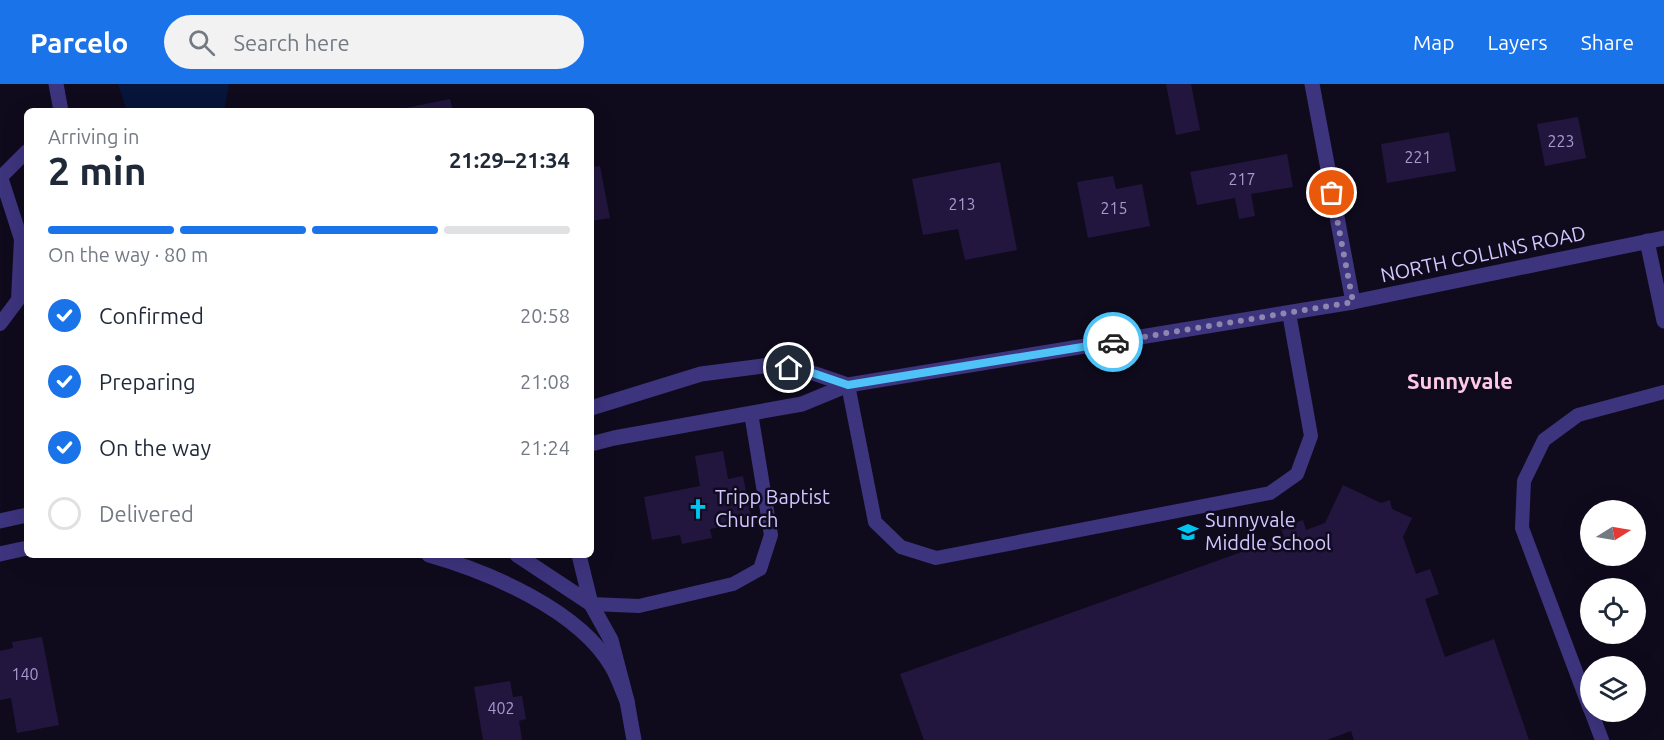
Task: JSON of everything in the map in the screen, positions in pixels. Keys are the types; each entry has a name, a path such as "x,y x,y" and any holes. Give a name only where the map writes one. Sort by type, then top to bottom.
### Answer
{"street":[{"path":"56,84 60,108"},
{"path":"1312,84 1353,302"},
{"name":"NORTH COLLINS ROAD","path":"594,443 802,404 848,385 1353,302 1664,238"},
{"path":"1647,242 1664,321"},
{"name":"NORTH COLLINS ROAD","path":"594,407 701,374 771,365 807,371 848,385"},
{"path":"0,521 24,516"},
{"path":"0,554 24,549"},
{"path":"439,558 490,576 533,597 573,624 595,644 612,666 627,701"},
{"path":"522,558 591,604"},
{"path":"580,558 591,604 612,640 634,740"}],"lane":[{"path":"0,324 18,300 21,239 0,177 24,154"},
{"path":"848,385 875,522 901,547 936,558 1270,493 1297,474 1311,436 1289,313"},
{"path":"1580,683 1522,528 1524,481 1544,440 1578,416 1664,392"},
{"path":"591,604 639,606 733,584 760,568 771,535 751,413"},
{"path":"1595,722 1602,740"}],"water":[{"path":"118,84 229,84 225,108 126,108"}],"building":[{"path":"1166,84 1191,84 1200,130 1176,135"},
{"path":"450,99 452,108 406,108"},
{"path":"1578,117 1586,158 1545,166 1537,124"},
{"path":"1449,132 1456,171 1387,183 1381,144"},
{"path":"1287,154 1293,187 1251,194 1255,216 1239,219 1235,198 1197,205 1190,172"},
{"path":"1000,162 1017,250 965,260 958,229 923,235 912,179"},
{"path":"600,166 610,218 594,221 594,167"},
{"path":"1113,176 1116,189 1142,184 1150,226 1088,238 1077,182"},
{"name":"Tripp Baptist Church","path":"723,451 728,479 743,476 752,521 710,529 712,538 682,544 680,535 652,540 644,497 700,486 695,456"},
{"path":"1343,485 1381,503 1390,500 1392,509 1412,518 1403,537 1416,574 1430,569 1439,594 1425,599 1445,657 1494,639 1529,740 1354,740 1351,731 1327,740 924,740 900,674 1284,537 1281,528 1303,520 1306,530 1325,523"},
{"path":"42,637 59,725 17,733 11,698 0,700 0,651 13,648 12,642"},
{"path":"510,681 513,697 522,696 526,719 519,721 522,740 483,740 474,687"}],"way so far":[{"path":"1113,342 1353,302 1332,193"}],"place":[{"name":"Tripp Baptist Church","path":"698,509"},
{"name":"Sunnyvale Middle School","path":"1188,532"}],"district":[{"name":"Sunnyvale","path":"1460,381"}],"route":[{"path":"789,368 807,371 848,385 1113,342"}]}
